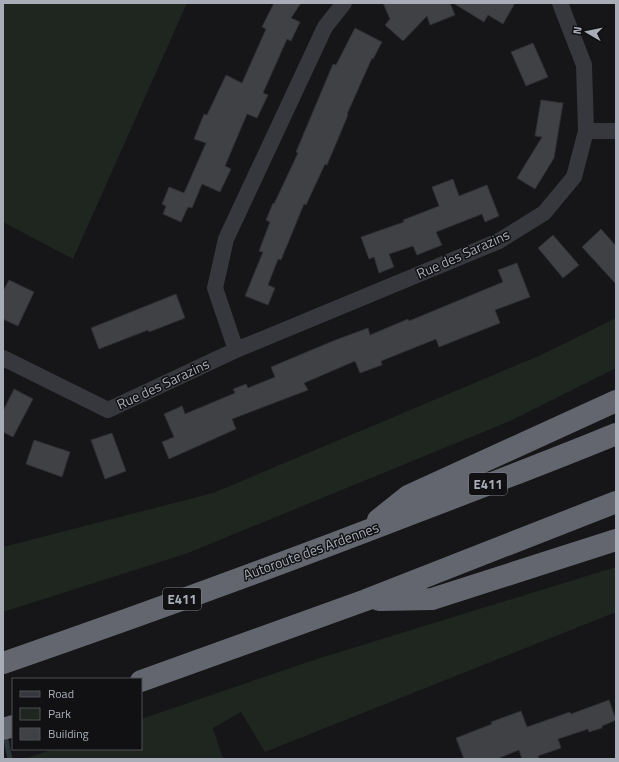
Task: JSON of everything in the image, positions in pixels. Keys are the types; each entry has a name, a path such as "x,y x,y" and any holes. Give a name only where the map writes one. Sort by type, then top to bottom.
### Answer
{"highway":[{"path":"360,534 408,496 616,402"},
{"name":"Autoroute des Ardennes","path":"3,662 114,624 360,534 616,434"},
{"path":"142,681 366,600 616,502"},
{"path":"366,600 432,599 616,540"}],"street":[{"path":"236,350 215,288 226,239 325,27 344,3"},
{"name":"Rue des Sarazins","path":"3,358 108,410 236,350 499,241 544,213 574,177 586,131 584,65 560,3"},
{"path":"586,131 616,131"}],"green space":[{"path":"3,3 187,3 73,259 3,222"},
{"path":"616,318 616,368 510,421 188,553 3,612 3,547 213,493 543,354"},
{"path":"616,567 616,612 265,752 241,712 213,728 223,759 24,759 50,750 142,750 142,719 317,659"}],"building":[{"path":"274,3 301,3 291,18 300,22 291,41 287,39 263,93 268,95 257,118 247,114 225,166 231,169 220,192 202,184 192,208 188,207 181,222 163,214 166,206 162,204 169,187 184,193 206,143 194,139 204,114 207,115 226,75 242,83 266,29 262,27"},
{"path":"383,3 450,3 455,15 430,25 427,16 403,41 385,25 390,19"},
{"path":"453,3 515,3 503,24 488,15 484,22"},
{"path":"355,28 382,42 373,59 372,58 347,114 348,115 327,165 325,164 306,205 304,204 281,260 278,259 268,285 275,288 268,305 245,296 263,252 259,251 270,222 266,220 298,153 296,152 333,64 336,65"},
{"path":"533,43 548,77 526,86 511,52"},
{"path":"541,100 563,103 554,158 535,189 517,178 542,137 535,136"},
{"path":"453,179 459,196 487,185 499,216 485,222 482,214 436,232 442,245 417,255 413,246 389,254 394,267 379,273 374,257 369,259 361,237 404,222 403,220 439,206 432,187"},
{"path":"601,229 616,246 616,284 582,247"},
{"path":"553,235 579,265 563,278 538,248"},
{"path":"517,263 530,297 495,310 500,323 439,347 436,339 381,361 382,365 360,373 355,361 304,383 308,390 232,419 236,429 169,459 162,442 174,437 164,414 182,406 185,414 235,393 233,389 246,384 248,388 275,377 271,367 333,341 368,328 370,335 408,319 409,321 503,282 498,270"},
{"path":"9,280 34,292 18,326 3,319 3,291"},
{"path":"176,294 185,318 149,332 148,330 99,349 91,328"},
{"path":"14,389 33,399 13,437 3,432 3,411"},
{"path":"112,433 126,471 105,479 91,440"},
{"path":"34,440 70,452 62,477 26,464"},
{"path":"609,700 616,720 602,726 602,728 589,732 588,729 558,739 561,748 538,756 539,759 522,759 519,750 497,759 464,759 456,738 492,724 491,722 521,711 527,727 570,712 571,714"}],"waterway":[{"path":"5,735 10,759"}]}
